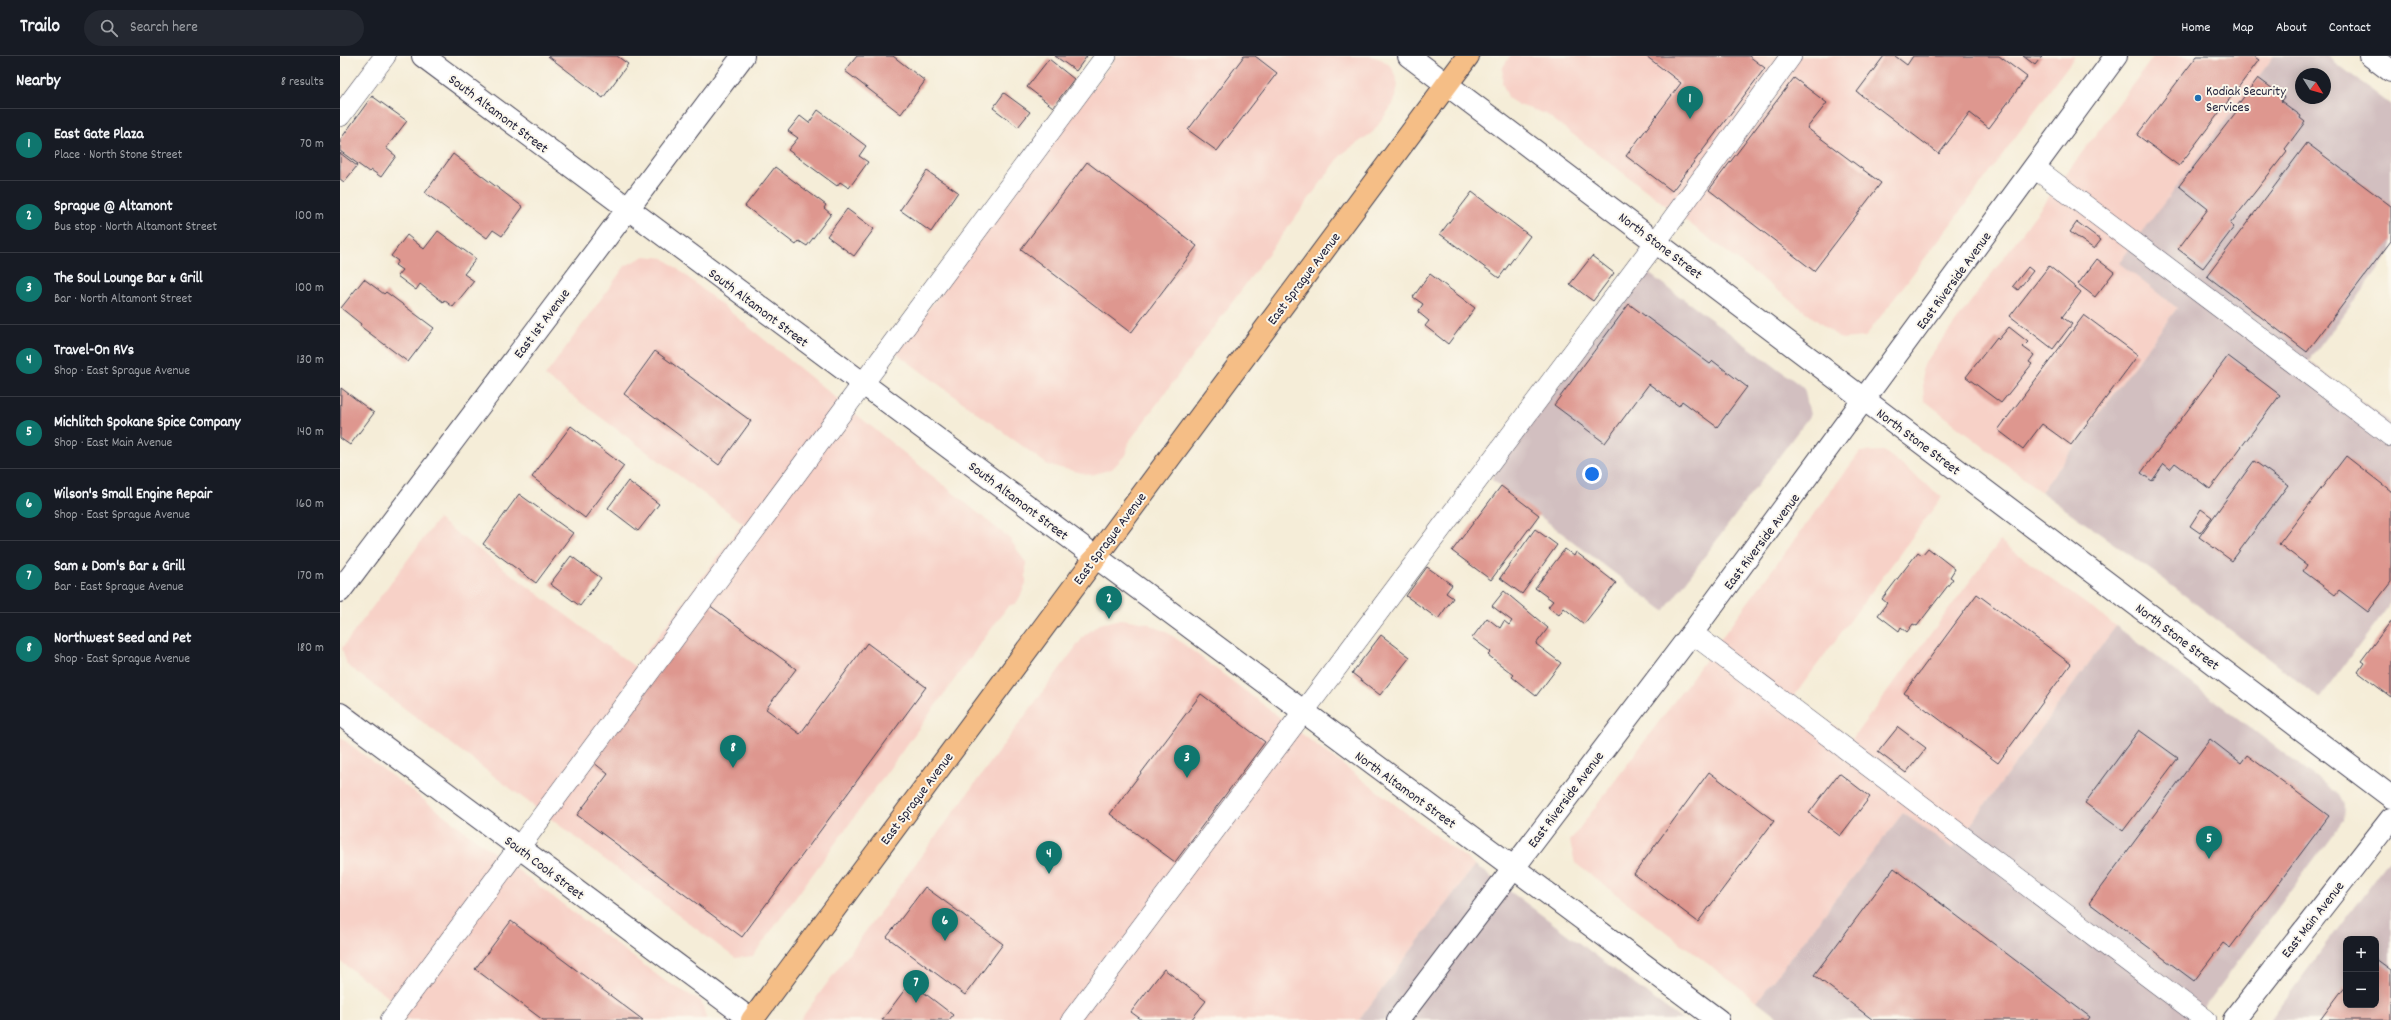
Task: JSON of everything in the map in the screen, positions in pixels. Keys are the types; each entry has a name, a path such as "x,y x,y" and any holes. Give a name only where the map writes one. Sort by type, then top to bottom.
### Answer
{"main road":[{"name":"East Sprague Avenue","path":"751,1020 1468,56"}],"street":[{"name":"South Altamont Street","path":"423,56 1095,557"},
{"name":"East 1st Avenue","path":"340,592 742,56"},
{"name":"North Stone Street","path":"1409,56 2391,797"},
{"name":"East Riverside Avenue","path":"1398,1020 1692,633 1865,400 2116,56"},
{"path":"2371,56 2391,71"},
{"name":"North Altamont Street","path":"1095,557 1718,1020"},
{"name":"South Cook Street","path":"340,714 751,1020"},
{"name":"East Main Avenue","path":"2234,1020 2391,819"}],"lane":[{"path":"340,116 385,56"},
{"path":"392,1020 1106,56"},
{"path":"1072,1020 1302,711 1656,242 1791,56"},
{"path":"2035,168 2391,436"},
{"path":"1692,633 2206,1020"}],"shaded area":[{"path":"1117,56 1371,56 1381,59 1392,67 1398,85 1394,103 1373,132 1342,154 1128,443 1127,453 1112,469 1091,475 1048,465 896,353"},
{"path":"1510,56 2075,56 1975,192 1865,337 1841,339 1546,114 1519,105 1509,99 1502,83 1503,67"},
{"path":"2154,56 2274,56 2120,263 2177,308 2041,492 1924,400 1922,367"},
{"path":"2274,56 2327,56 2391,105 2391,252 2309,361 2391,423 2391,603 2320,698 2155,573 2041,492 2177,308 2119,263"},
{"path":"645,256 664,258 1010,539 1026,563 1026,584 1017,603 1008,606 753,956 735,958 347,665 342,648 438,519 635,667 743,523 545,376 625,266"},
{"path":"1644,270 1804,388 1810,415 1664,611 1491,479"},
{"path":"1884,451 1942,497 1794,696 1852,739 2000,541 2116,626 1953,849 1903,813 1757,1001 1575,863 1570,841 1860,452"},
{"path":"1122,619 1147,623 1170,634 1475,865 1359,1020 800,1020 1084,636 1099,624"},
{"path":"2116,626 2339,795 2344,805 2343,820 2195,1020 1782,1020 1757,1001 1903,813 1953,849"},
{"path":"340,737 665,981 701,1001 707,1020 378,1020 392,1000 340,961"},
{"path":"2389,860 2391,862 2391,1020 2270,1020"},
{"path":"1475,865 1682,1020 1359,1020"}],"building":[{"path":"548,56 617,56 628,64 603,98"},
{"path":"857,56 893,56 925,81 901,114 845,71"},
{"path":"1055,56 1087,56 1076,71"},
{"path":"1244,56 1255,56 1277,73 1217,151 1188,130"},
{"path":"1646,56 1749,56 1765,68 1672,191 1626,156 1681,83"},
{"path":"1884,56 1895,56 1907,65 1913,56 1999,56 2027,77 1989,128 1970,113 1939,154 1857,92"},
{"path":"2023,56 2042,56 2035,65"},
{"name":"Kodiak Security Services","path":"2197,56 2253,56 2259,60 2179,166 2137,135"},
{"path":"1049,59 1074,79 1053,107 1027,87"},
{"path":"1794,78 1827,103 1807,128 1881,183 1814,271 1709,190"},
{"path":"2258,78 2284,97 2281,101 2301,116 2300,118 2305,122 2285,149 2287,151 2230,224 2234,227 2203,268 2178,249 2208,209 2179,186 2236,112 2234,110"},
{"path":"1004,93 1030,112 1018,127 993,108"},
{"path":"372,96 407,121 386,148 396,156 381,177 371,170 369,172 340,151 340,140"},
{"path":"818,110 866,146 859,156 868,162 849,188 840,182 837,186 788,150 798,138 788,131 800,116 809,123"},
{"path":"2307,143 2391,206 2391,241 2307,352 2207,276"},
{"path":"340,153 357,166 344,182 340,179"},
{"path":"453,154 523,207 502,236 493,230 487,238 425,193"},
{"path":"1087,162 1197,246 1131,333 1021,249"},
{"path":"775,167 826,205 824,208 831,214 807,246 799,241 796,245 745,206"},
{"path":"927,171 958,192 931,232 900,210"},
{"path":"1472,192 1530,236 1499,278 1440,234"},
{"path":"847,209 874,229 854,256 827,236"},
{"path":"2077,222 2101,240 2094,249 2070,232"},
{"path":"438,231 476,259 464,274 474,281 453,307 444,300 443,302 420,284 416,290 397,276 402,270 395,265 398,261 391,256 407,235 424,249"},
{"path":"1592,256 1614,273 1593,301 1570,284"},
{"path":"2097,259 2114,272 2095,297 2078,284"},
{"path":"2049,266 2081,292 2062,317 2072,324 2053,349 2010,316"},
{"path":"2028,267 2033,271 2018,290 2013,286"},
{"path":"1430,274 1475,308 1448,344 1425,326 1429,321 1418,312 1423,304 1413,297"},
{"path":"364,279 384,294 386,292 434,328 408,362 360,326 361,324 341,308"},
{"path":"1629,304 1710,364 1713,361 1747,387 1717,427 1682,401 1679,406 1649,384 1605,443 1554,405"},
{"path":"2084,315 2138,355 2071,445 2042,424 2023,449 1998,430"},
{"path":"2009,327 2028,342 2023,347 2034,355 2029,362 2032,364 2001,403 1966,377 1997,337 1999,339"},
{"path":"655,351 751,421 719,465 624,394"},
{"path":"2228,356 2280,395 2210,489 2175,463 2170,469 2164,464 2152,481 2141,473"},
{"path":"341,388 374,413 350,445 340,438"},
{"path":"571,426 624,466 585,518 532,477"},
{"path":"2346,456 2391,491 2391,582 2368,612 2339,590 2335,595 2303,571 2307,565 2279,544"},
{"path":"2254,461 2288,485 2232,561 2199,537"},
{"path":"628,481 659,504 638,531 608,508"},
{"path":"1501,486 1539,515 1491,580 1452,551"},
{"path":"519,494 573,533 536,583 483,544"},
{"path":"2201,509 2212,517 2200,533 2190,526"},
{"path":"1535,529 1557,545 1522,594 1500,578"},
{"path":"1928,548 1955,569 1950,577 1953,579 1917,626 1913,624 1907,632 1901,627 1899,631 1878,615 1887,603 1882,599 1918,552 1922,555"},
{"path":"1565,549 1574,556 1576,552 1616,583 1584,624 1564,608 1559,615 1548,607 1553,601 1535,588"},
{"path":"571,556 601,578 580,606 550,584"},
{"path":"1427,567 1452,585 1446,593 1453,598 1438,619 1406,596"},
{"path":"1504,591 1548,628 1536,644 1561,663 1536,696 1512,677 1514,675 1488,655 1491,652 1472,638 1487,618 1500,628 1504,621 1509,625 1512,621 1492,606"},
{"path":"1977,594 2071,664 1998,763 1904,693"},
{"path":"709,605 796,669 766,709 800,734 867,643 926,687 742,937 577,815 608,774 593,762"},
{"path":"2391,621 2391,697 2358,672 2364,663 2361,661"},
{"path":"1381,635 1410,657 1380,695 1352,673"},
{"path":"1201,694 1265,742 1175,862 1110,814"},
{"path":"1898,727 1926,748 1906,773 1878,752"},
{"path":"2139,730 2178,758 2123,831 2085,803"},
{"path":"2210,739 2241,763 2247,755 2329,816 2230,948 2223,943 2194,981 2089,903"},
{"path":"1709,772 1774,821 1698,922 1634,874"},
{"path":"1839,773 1870,797 1840,836 1809,813"},
{"path":"1894,868 2090,1017 2088,1020 1873,1020 1814,975"},
{"path":"925,887 1003,944 965,995 887,937"},
{"path":"511,921 643,1020 543,1020 475,969"},
{"path":"2379,961 2391,970 2391,1020 2320,1020 2343,989 2343,1008 2379,1008"},
{"path":"1164,969 1206,1001 1191,1020 1142,1020 1131,1012"},
{"path":"914,985 953,1015 949,1020 882,1020 906,988 910,991"}],"place":[{"name":"Kodiak Security Services","path":"2198,98"},
{"name":"East Gate Plaza","path":"1690,119"},
{"name":"Sprague @ Altamont","path":"1109,619"},
{"name":"Northwest Seed and Pet","path":"733,768"},
{"name":"The Soul Lounge Bar & Grill","path":"1187,778"},
{"name":"Michlitch Spokane Spice Company","path":"2209,859"},
{"name":"Travel-On RVs","path":"1049,874"},
{"name":"Wilson's Small Engine Repair","path":"945,941"},
{"name":"Sam & Dom's Bar & Grill","path":"916,1003"}]}
